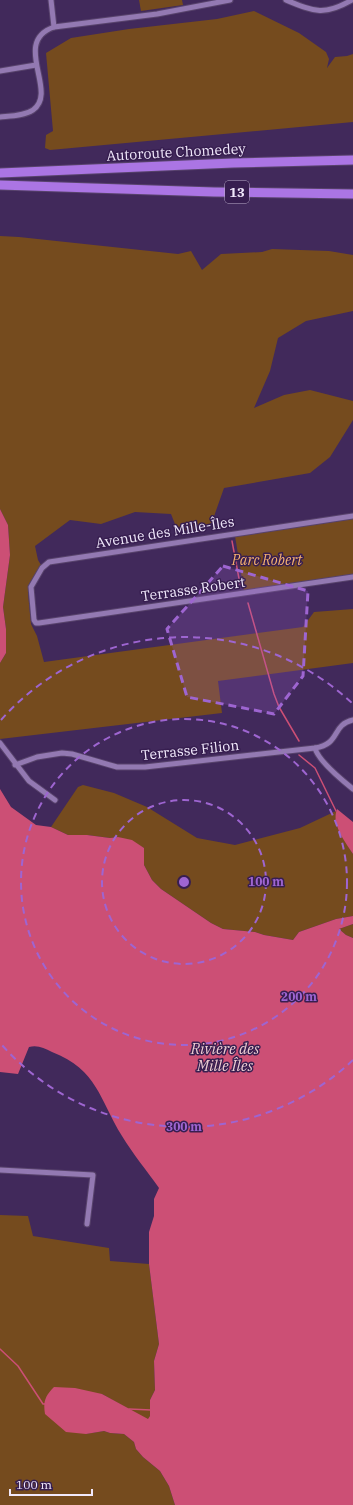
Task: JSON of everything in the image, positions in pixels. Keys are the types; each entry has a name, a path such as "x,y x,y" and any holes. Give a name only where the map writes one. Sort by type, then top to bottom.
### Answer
{"highway":[{"name":"Autoroute Chomedey","path":"0,173 233,163 353,160"},
{"name":"13","path":"0,185 214,192 353,194"}],"street":[{"path":"51,0 54,27"},
{"path":"0,117 30,112 40,102 41,95 36,65 37,40 43,33 54,27 156,14 230,0"},
{"path":"286,0 308,9 318,11 336,8 352,0"},
{"path":"0,71 36,65"},
{"name":"Avenue des Mille-Îles","path":"37,623 34,620 32,610 31,587 42,568 49,562 353,516"},
{"name":"Terrasse Robert","path":"37,623 353,577"},
{"path":"353,720 342,725 330,742 321,747 315,748 316,752 353,789"},
{"path":"0,743 15,765 29,781 55,800"},
{"name":"Terrasse Filion","path":"15,765 37,757 62,753 72,754 117,767 145,768 315,748"},
{"path":"0,1170 93,1175 87,1224"}],"highlighted area":[{"path":"223,566 308,591 303,676 274,714 187,697 167,629"}],"green space":[{"path":"139,0 182,0 183,5 141,11"},
{"path":"254,11 299,33 326,52 329,59 327,68 335,57 353,54 353,122 50,150 45,148 46,135 53,131 46,53 71,38 129,29 217,19"},
{"path":"0,236 178,254 191,251 202,270 221,254 262,252 272,249 329,251 353,255 353,311 306,321 278,338 270,371 254,408 284,395 310,390 353,401 353,420 330,457 310,473 224,488 212,522 199,533 177,529 171,514 135,512 101,524 70,520 35,546 38,560 41,565 29,584 28,593 31,624 37,636 44,662 303,627 314,612 353,609 353,663 218,681 222,713 0,739 0,663 6,653 6,629 3,607 10,555 8,525 0,509"},
{"name":"Parc Robert","path":"353,519 353,575 244,591 235,536"},
{"path":"83,785 114,793 147,807 197,838 235,845 300,828 336,811 336,825 353,854 353,916 336,919 299,932 293,940 255,932 223,929 211,923 161,889 152,880 144,865 144,848 118,837 110,838 87,835 68,835 51,827 78,787"},
{"path":"353,924 353,938 346,935 339,929"},
{"path":"0,1215 28,1216 33,1236 109,1248 110,1261 149,1264 159,1344 154,1361 155,1390 150,1400 150,1416 148,1420 102,1394 85,1434 104,1431 124,1434 134,1442 136,1449 143,1457 160,1471 169,1486 175,1505 0,1505"}],"water":[{"path":"0,509 8,525 10,555 3,607 6,629 6,653 0,663"},
{"name":"Rivière des Mille Îles","path":"0,789 11,807 36,825 51,827 68,835 87,835 110,838 118,837 132,840 144,848 144,865 152,880 161,889 211,923 223,929 255,932 293,940 299,932 336,919 353,916 353,924 339,929 346,935 353,938 353,1505 175,1505 169,1486 160,1471 143,1457 136,1449 134,1442 124,1434 104,1431 86,1434 66,1432 45,1414 45,1399 54,1387 75,1388 102,1394 148,1419 150,1416 150,1400 155,1390 154,1361 159,1344 149,1264 149,1232 154,1216 154,1199 159,1188 122,1136 96,1087 79,1068 67,1059 46,1049 32,1046 29,1047 18,1074 0,1072"},
{"path":"337,809 353,822 353,854 337,827"}],"waterway":[{"path":"232,541 240,584"},
{"path":"248,603 274,694 279,707 299,741"},
{"path":"299,755 315,768 336,811"},
{"path":"0,1349 18,1366 43,1404 45,1404"},
{"path":"129,1409 151,1410"}]}
